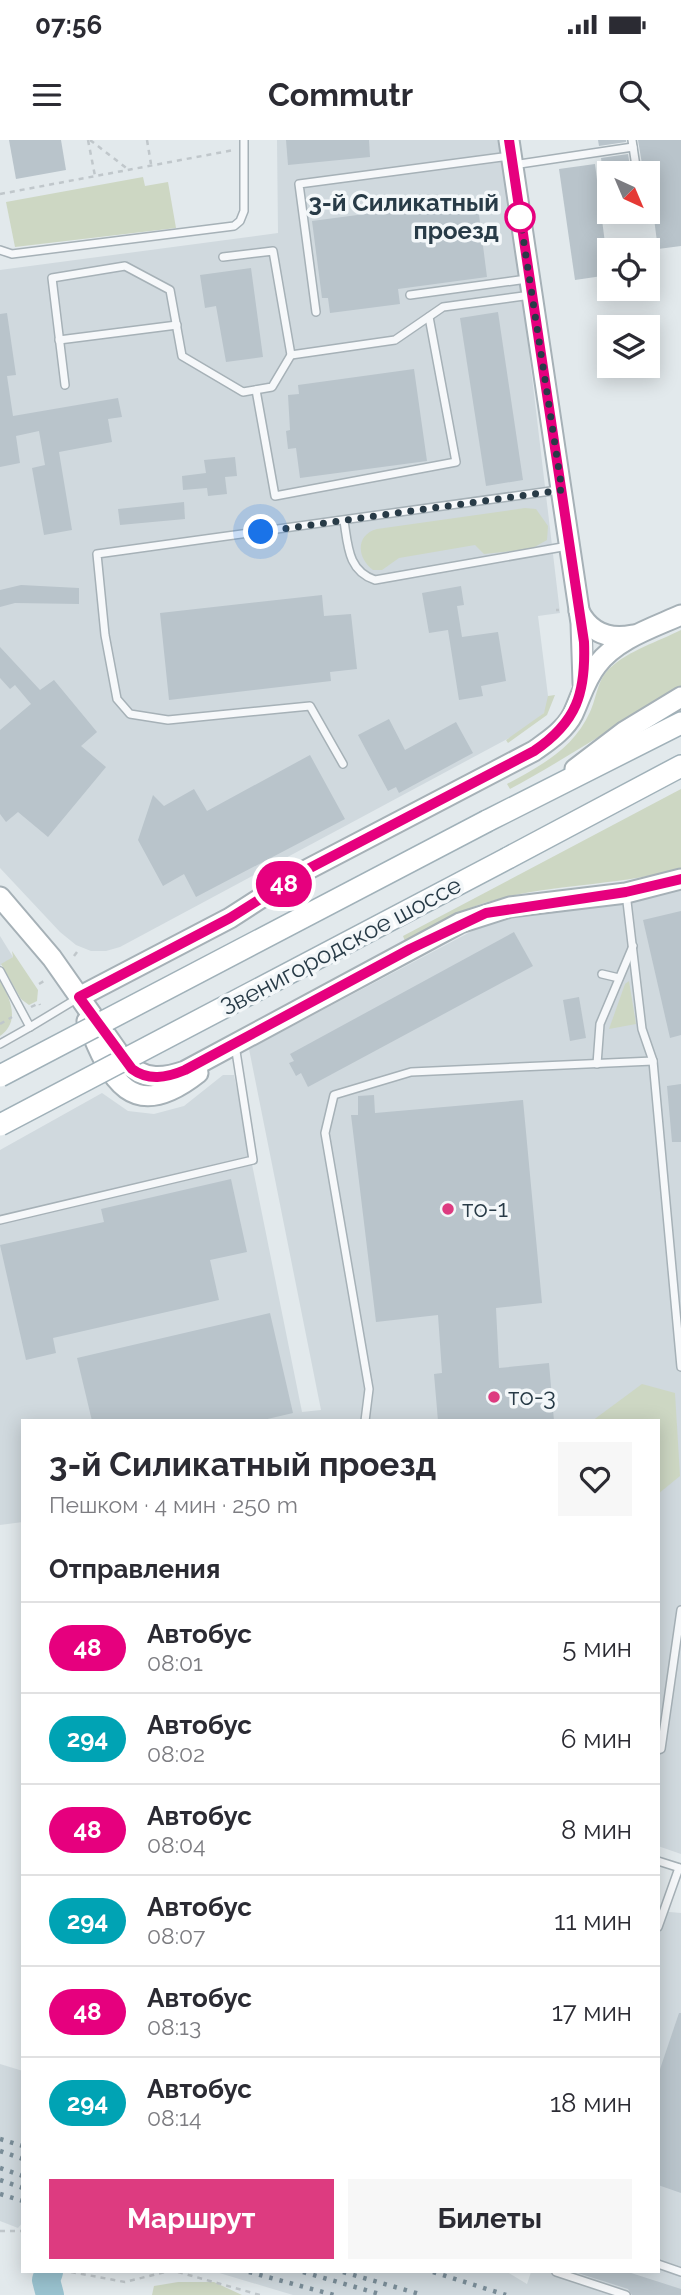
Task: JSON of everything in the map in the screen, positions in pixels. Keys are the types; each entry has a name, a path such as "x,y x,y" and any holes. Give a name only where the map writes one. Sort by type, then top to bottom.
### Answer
{"main road":[{"name":"Звенигородское шоссе","path":"0,1076 487,821 681,723"},
{"name":"Звенигородское шоссе","path":"0,1125 681,766"}],"street":[{"path":"513,151 570,546 564,609 584,642 580,694"},
{"path":"564,609 601,634 620,637 639,633"},
{"path":"79,997 230,918 302,873 534,751 572,716 590,674 606,654 639,633 681,615"},
{"name":"Звенигородское шоссе","path":"519,805 569,774 649,715 681,697"},
{"path":"0,898 52,958 79,997 109,1073 120,1085 137,1094 157,1095 180,1087 235,1044 410,949 486,913 626,892 681,879"}],"lane":[{"path":"0,250 12,254 234,226 240,221 244,211 244,144"},
{"path":"316,312 299,184 513,151 633,144"},
{"path":"65,384 51,278 125,266 170,290 182,356 243,392 272,387 291,355 273,251 223,257"},
{"path":"410,295 531,287"},
{"path":"291,355 395,340 443,307 531,287"},
{"path":"256,390 275,496 456,462 429,317"},
{"path":"59,340 177,325"},
{"path":"343,764 310,706 168,720 130,714 117,699 105,635 97,554 562,490"},
{"path":"344,521 353,565 358,572 375,580 570,546"},
{"path":"626,892 642,1029 653,1061 681,1367"},
{"path":"597,1064 600,1024 634,944"},
{"path":"0,971 30,1027"},
{"path":"603,974 619,978"},
{"path":"0,1044 79,997"},
{"path":"0,1220 253,1160 235,1044"},
{"path":"365,1419 369,1389 325,1133 334,1095 411,1072 653,1061"},
{"path":"660,1743 681,1609"},
{"path":"660,1862 680,1868 660,1922"},
{"path":"660,2265 681,2272"},
{"path":"559,2273 626,2295"}],"path":[{"path":"89,140 130,170"},
{"path":"89,140 94,176"},
{"path":"147,140 151,166"},
{"path":"0,194 151,166 244,144"},
{"path":"74,956 77,952"},
{"path":"39,984 44,981"},
{"path":"0,2231 21,2231"},
{"path":"76,2273 125,2282 161,2273"},
{"path":"182,2273 260,2295"}],"shaded area":[{"path":"277,140 498,140 525,318 560,613 538,616 549,704 544,713 522,731 120,947 91,951 76,945 60,932 0,868 0,270 278,233"},
{"path":"681,889 681,1854 660,1847 660,1419 21,1419 21,1522 0,1525 0,1150 102,1093 128,1111 154,1114 184,1106 223,1075 234,1075 302,1412 321,1410 249,1049 491,921 597,907"},
{"path":"0,936 13,957 0,966"},
{"path":"660,1911 681,1913 681,2295 293,2295 219,2273 509,2273 527,2284 531,2273 660,2273"},
{"path":"0,2064 21,2070 21,2224 18,2228 0,2221"}],"green space":[{"path":"143,177 145,186 168,182 176,228 15,247 6,202"},
{"path":"525,508 536,509 548,526 547,540 531,549 484,554 475,545 399,558 382,570 373,570 361,553 365,536 377,529"},
{"path":"681,630 681,690 510,789 507,784 544,763 575,736 590,712 600,683 610,668 635,651"},
{"path":"555,695 547,715 508,743 506,740 544,713 548,696"},
{"path":"681,789 681,868 632,879 533,892 484,903 405,941 403,936"},
{"path":"12,951 38,990 37,1001 29,1005 21,999 1,964 13,957"},
{"path":"0,980 10,1002 12,1017 0,1036"},
{"path":"629,981 636,1024 609,1029 625,984"},
{"path":"642,1384 675,1393 680,1476 660,1492 660,1419 595,1419"},
{"path":"178,2282 214,2282 242,2295 152,2295 154,2286"}],"building":[{"path":"9,140 61,140 66,170 16,179"},
{"path":"286,140 369,140 370,157 288,165"},
{"path":"598,140 626,140 626,142 599,146"},
{"path":"638,140 681,140 681,246 660,249 660,238 657,238 655,224 660,224 660,161 642,161"},
{"path":"628,154 629,161 601,161 601,158"},
{"path":"595,164 597,224 603,224 604,238 597,238 597,277 575,280 559,169"},
{"path":"463,195 464,209 478,207 487,277 398,289 400,304 330,313 328,298 322,298 312,221 403,209 402,203"},
{"path":"251,268 263,357 226,362 216,306 205,308 200,275"},
{"path":"498,312 523,480 486,486 460,318"},
{"path":"7,313 16,375 7,376 13,416 118,398 122,417 108,419 112,442 59,452 72,530 44,535 32,468 45,465 39,431 16,436 20,463 0,467 0,314"},
{"path":"414,369 427,461 300,478 296,448 288,449 286,431 290,430 288,395 299,394 298,385"},
{"path":"235,457 237,476 225,477 227,494 208,496 207,488 183,490 182,476 206,473 204,460"},
{"path":"184,502 185,519 120,525 118,509"},
{"path":"21,585 79,588 79,604 15,603 0,607 0,590"},
{"path":"461,586 464,605 457,606 462,637 498,632 506,681 481,686 483,696 459,700 448,630 429,633 422,593"},
{"path":"322,595 324,616 351,614 357,669 330,672 331,681 169,700 160,613"},
{"path":"0,647 40,690 54,680 97,732 81,746 106,767 48,837 18,812 6,822 0,814 0,730 31,704 15,685 10,689 0,678"},
{"path":"389,719 405,750 456,722 473,753 399,793 396,787 388,791 358,735"},
{"path":"310,755 345,819 196,897 184,874 163,886 138,840 153,795 164,806 194,789 207,811"},
{"path":"681,911 681,1035 670,1038 643,920"},
{"path":"514,932 533,966 308,1087 301,1073 296,1076 289,1063 294,1061 290,1054"},
{"path":"579,997 586,1038 570,1041 563,1000"},
{"path":"681,1084 681,1142 672,1142 667,1086"},
{"name":"то-1","path":"374,1095 375,1113 523,1100 542,1303 496,1308 499,1368 549,1363 554,1419 438,1419 434,1374 442,1373 438,1315 376,1322 351,1115 358,1115 358,1096"},
{"path":"231,1179 247,1252 210,1260 219,1300 53,1338 56,1353 26,1360 0,1245 104,1222 101,1209"},
{"path":"270,1313 293,1413 268,1419 92,1419 77,1358"},
{"path":"681,2013 681,2193 660,2186 660,2069"},
{"path":"578,2273 631,2273 681,2289 681,2295 632,2295 628,2289"}],"waterway":[{"path":"49,2273 46,2280 50,2295"}],"railway":[{"path":"0,2139 21,2145"},
{"path":"0,2151 21,2158"},
{"path":"0,2168 21,2175"},
{"path":"0,2180 21,2187"},
{"path":"0,2194 21,2200"},
{"path":"253,2273 334,2295"},
{"path":"306,2273 383,2295"},
{"path":"346,2273 423,2295"},
{"path":"436,2273 506,2295"}],"bus line":[{"name":"48","path":"509,140 584,642 583,683 572,716 549,741 534,751 295,876 230,918 79,997 132,1069 140,1074 163,1077 185,1070 335,988 460,923 486,913 552,901 647,889 681,879"}],"place":[{"name":"3-й Силикатный проезд","path":"520,217"},
{"name":"то-1","path":"448,1209"},
{"name":"то-3","path":"494,1397"}],"route":[{"path":"261,532 562,490 520,217"}]}
